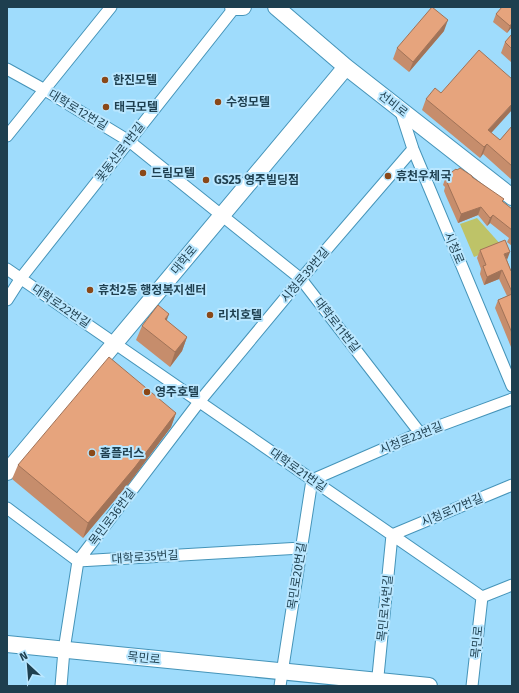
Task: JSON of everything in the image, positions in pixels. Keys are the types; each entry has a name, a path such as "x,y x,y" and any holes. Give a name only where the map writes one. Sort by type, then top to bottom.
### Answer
{"main road":[{"path":"234,7 243,7"},
{"name":"선비로","path":"276,7 346,67 512,197"},
{"name":"대학로","path":"7,472 346,67"},
{"name":"목민로","path":"7,644 64,650 281,679 429,686"}],"street":[{"path":"7,136 111,7"},
{"name":"꽃동산로1번길","path":"7,300 21,278 234,7"},
{"name":"대학로12번길","path":"7,69 45,90 129,141 222,215"},
{"name":"시청로","path":"400,109 413,149 512,386"},
{"name":"시청로39번길","path":"199,402 301,279 413,149"},
{"name":"대학로11번길","path":"222,215 301,279 420,433"},
{"name":"대학로22번길","path":"7,269 115,342"},
{"name":"대학로21번길","path":"115,342 199,402 482,597"},
{"name":"시청로23번길","path":"312,480 420,433 512,399"},
{"name":"목민로36번길","path":"61,686 64,650 78,562 199,402"},
{"name":"목민로20번길","path":"281,679 312,480"},
{"name":"시청로17번길","path":"392,535 512,485"},
{"path":"7,508 78,562"},
{"name":"목민로14번길","path":"377,683 392,535"},
{"name":"대학로35번길","path":"78,562 301,548"},
{"path":"482,597 512,585"},
{"name":"목민로","path":"472,686 482,597"}],"green space":[{"path":"477,218 502,246 474,257 460,224"}],"building":[{"path":"432,7 448,20 413,62 397,48"},
{"path":"502,7 512,7 512,23 510,26 496,14"},
{"path":"512,34 512,49 505,42"},
{"path":"479,50 512,79 512,104 488,130 500,140 512,126 512,166 487,144 484,147 426,99 435,88 441,93"},
{"path":"460,168 504,199 502,201 512,209 512,230 493,215 490,218 481,207 461,214 447,182 448,178 446,176"},
{"path":"505,240 510,252 504,254 512,271 512,292 502,270 487,277 483,266 486,265 480,250"},
{"path":"512,294 512,333 498,300"},
{"path":"158,305 169,314 165,319 187,337 175,352 142,326"},
{"name":"홈플러스","path":"109,357 176,413 135,467 88,523 18,465"}],"place":[{"name":"한진모텔","path":"105,80"},
{"name":"수정모텔","path":"218,102"},
{"name":"태극모텔","path":"106,107"},
{"name":"드림모텔","path":"143,173"},
{"name":"휴천우체국","path":"388,176"},
{"name":"GS25 영주빌딩점","path":"206,180"},
{"name":"휴천2동 행정복지센터","path":"90,290"},
{"name":"리치호텔","path":"210,315"},
{"name":"영주호텔","path":"147,392"},
{"name":"홈플러스","path":"92,453"}]}
